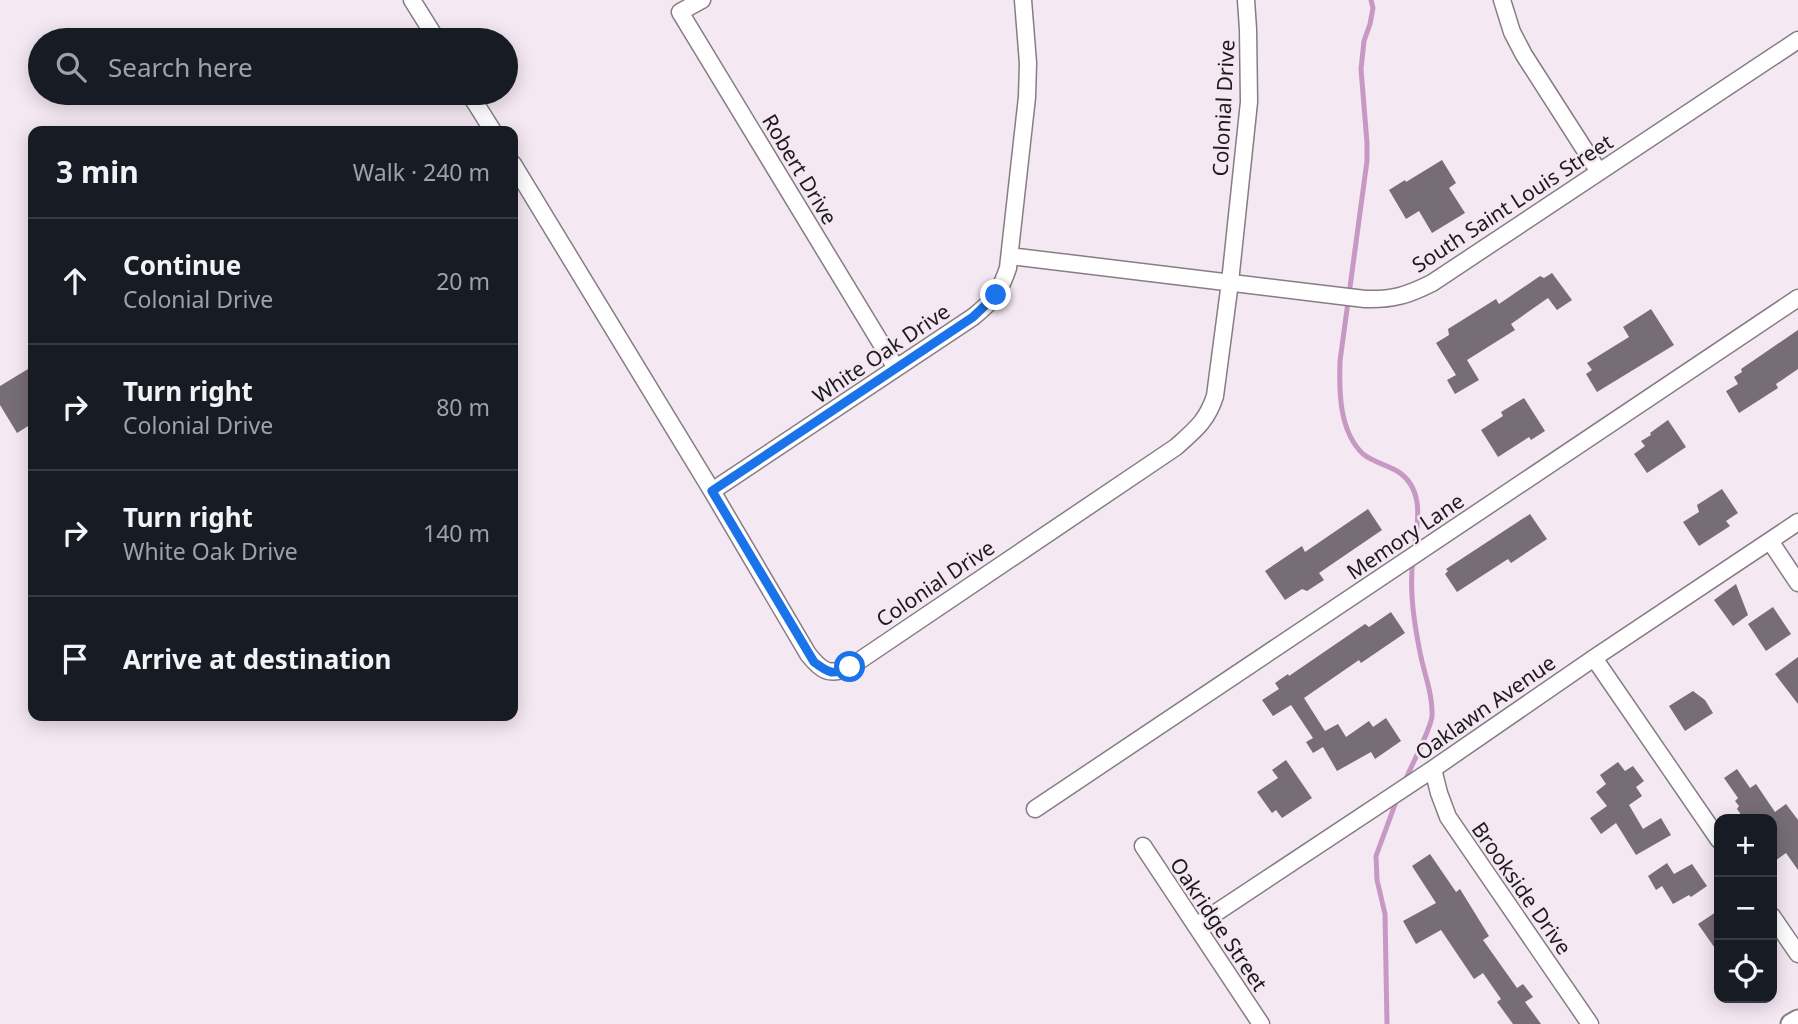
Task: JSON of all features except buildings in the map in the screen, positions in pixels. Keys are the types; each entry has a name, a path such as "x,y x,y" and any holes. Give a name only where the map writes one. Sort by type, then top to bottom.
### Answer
{"main road":[{"path":"1791,1024 1798,1020"}],"street":[{"path":"412,0 430,28"},
{"name":"Robert Drive","path":"702,0 680,12 896,368"},
{"name":"White Oak Drive","path":"712,491 973,317 1002,286 1010,256 1027,97 1028,63 1023,0"},
{"name":"Colonial Drive","path":"518,172 772,589 808,654 826,671 839,672 1176,447 1199,427 1210,412 1215,397 1230,282 1249,102 1246,0"},
{"path":"1502,0 1512,32 1524,55 1599,172"},
{"name":"South Saint Louis Street","path":"1010,256 1365,299 1402,297 1432,283 1798,40"},
{"path":"477,105 490,126"},
{"name":"Memory Lane","path":"1035,808 1798,298"},
{"name":"Oaklawn Avenue","path":"1196,926 1798,522"},
{"path":"1770,541 1798,583"},
{"path":"1594,658 1714,832"},
{"name":"Brookside Drive","path":"1433,769 1448,817 1590,1024"},
{"name":"Oakridge Street","path":"1143,846 1261,1024"},
{"path":"1777,923 1798,954"}],"waterway":[{"path":"1371,0 1373,8 1364,41 1361,69 1367,161 1340,361 1341,398 1345,422 1355,445 1367,457 1397,471 1412,487 1418,507 1414,550"},
{"path":"1405,781 1432,716 1415,621 1412,596 1413,560"},
{"path":"1387,1024 1385,914 1377,880 1376,856 1397,799"}],"route":[{"path":"850,667 834,673 826,671 814,662 712,491 973,317 996,295"}]}
